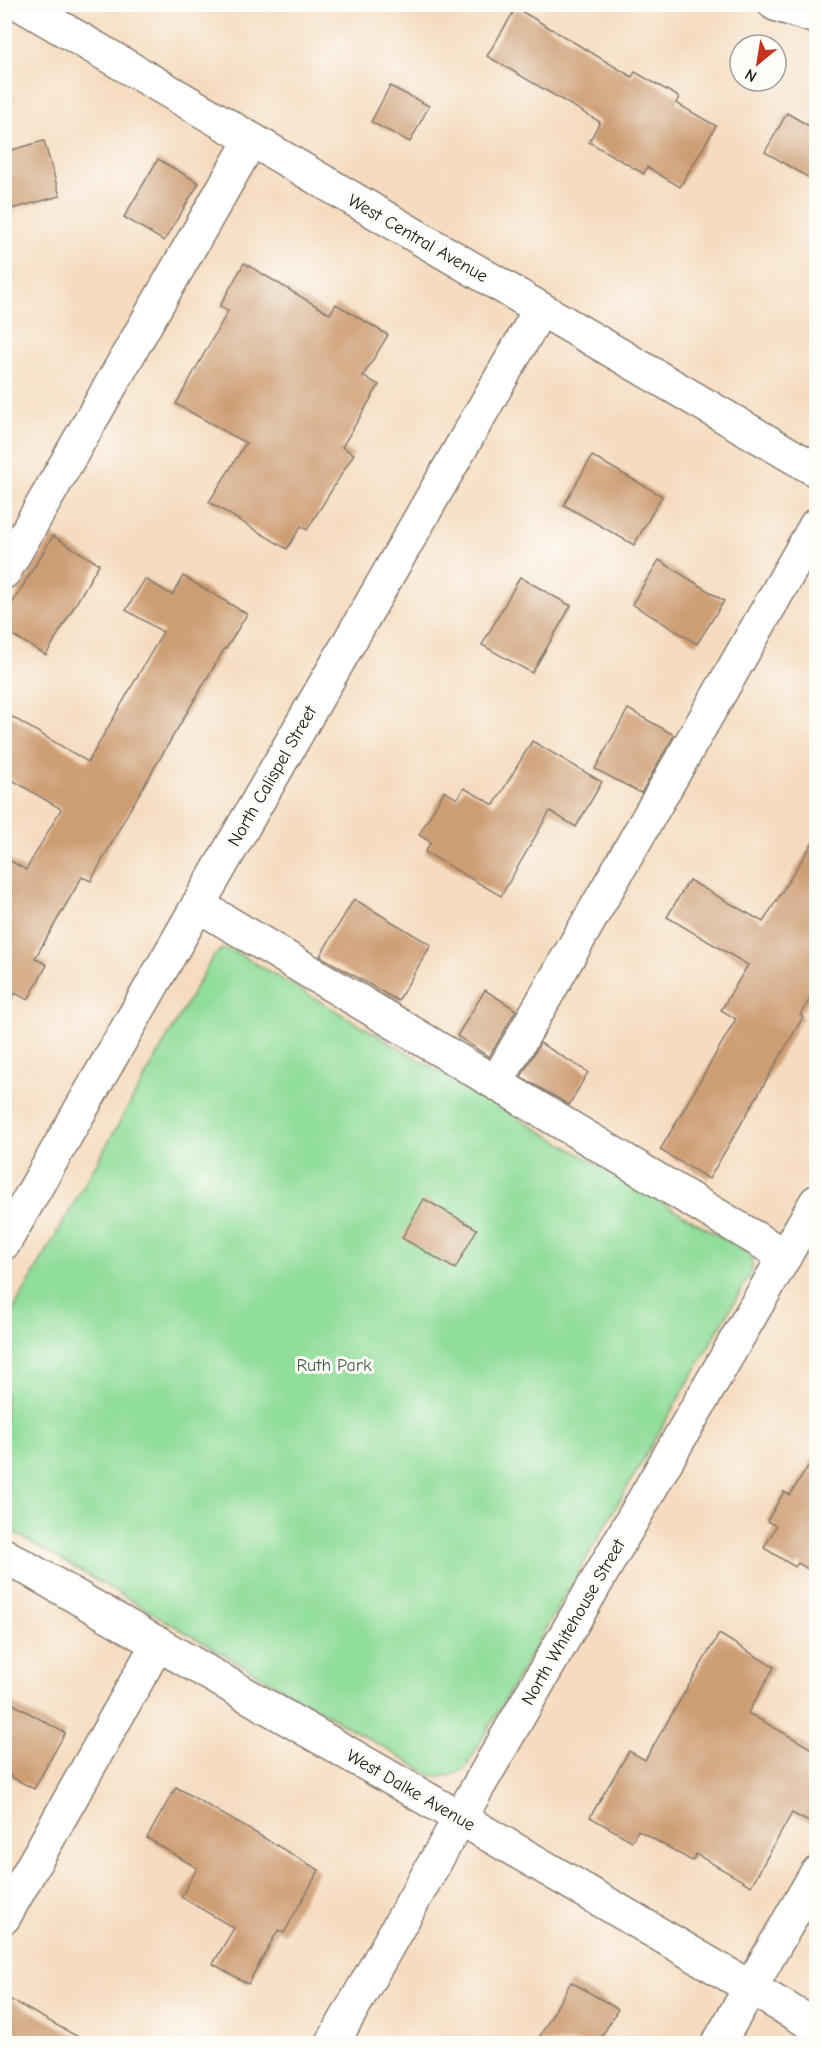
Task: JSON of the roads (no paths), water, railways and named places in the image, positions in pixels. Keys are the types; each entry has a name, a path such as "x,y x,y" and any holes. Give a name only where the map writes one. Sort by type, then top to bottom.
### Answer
{"street":[{"name":"West Central Avenue","path":"20,4 816,470"},
{"path":"775,4 816,17"},
{"path":"4,572 251,140"},
{"name":"North Calispel Street","path":"4,1243 540,309"},
{"path":"496,1083 816,525"},
{"path":"198,905 785,1256"},
{"name":"North Whitehouse Street","path":"332,2043 816,1202"},
{"name":"West Dalke Avenue","path":"4,1555 816,2026"},
{"path":"4,1917 158,1643"},
{"path":"718,2043 816,1874"}],"park label":[{"name":"Ruth Park","path":"334,1365"}]}
